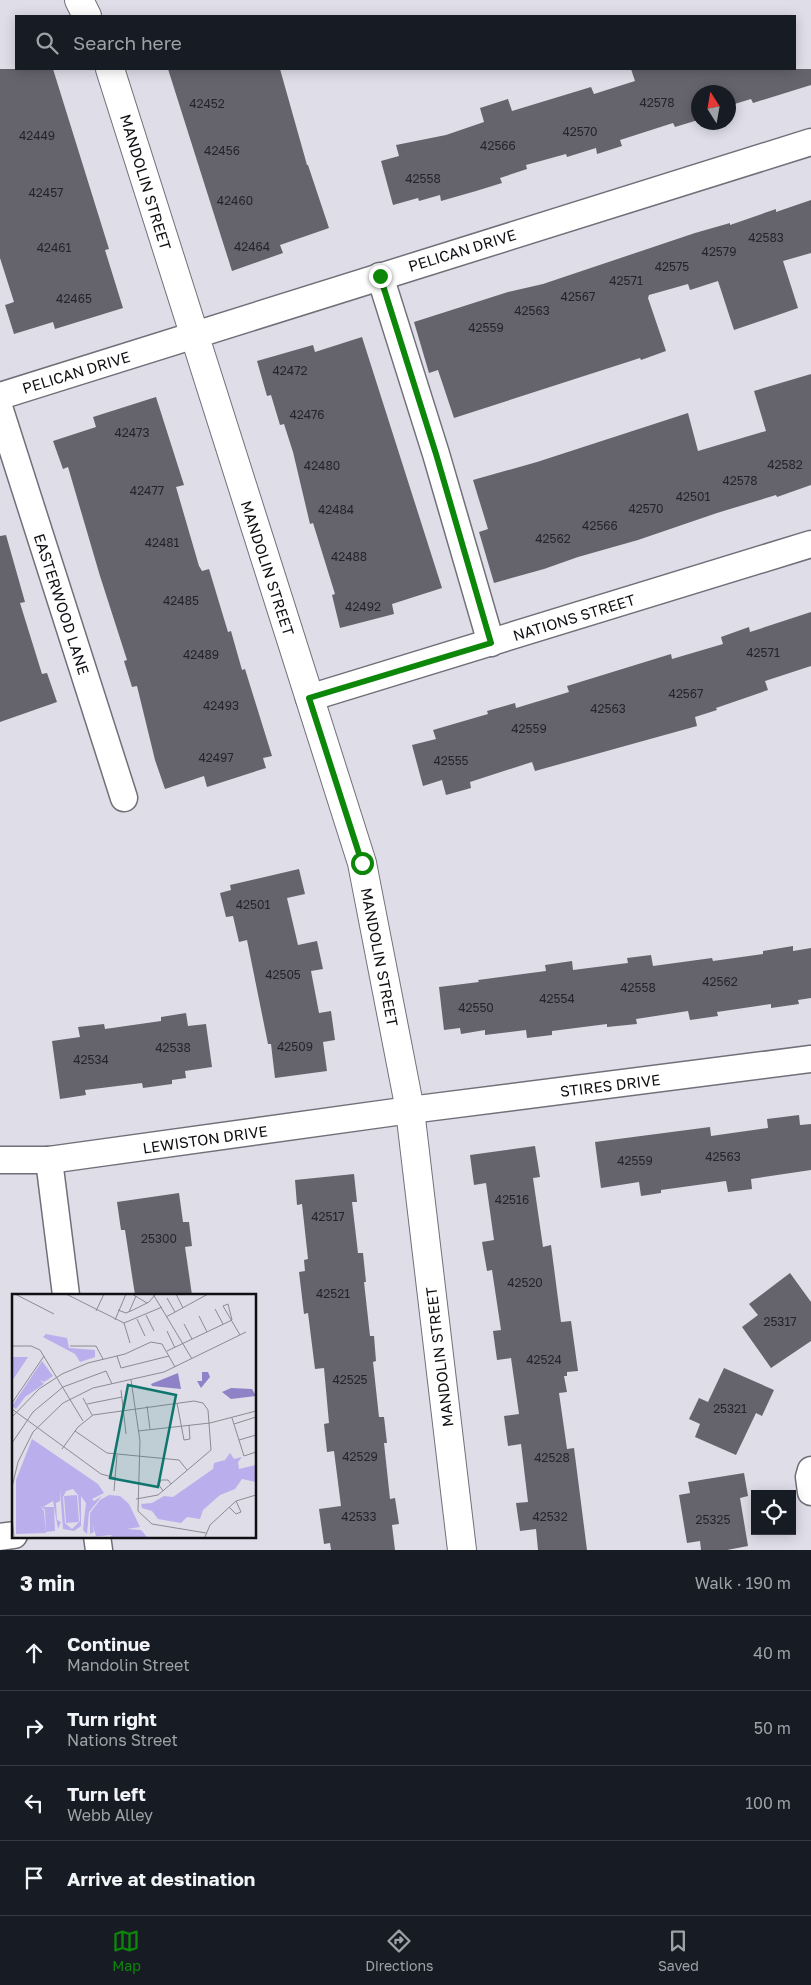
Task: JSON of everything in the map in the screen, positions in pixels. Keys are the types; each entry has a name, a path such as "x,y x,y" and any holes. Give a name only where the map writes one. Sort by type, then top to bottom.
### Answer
{"street":[{"path":"79,0 86,15"},
{"name":"MANDOLIN STREET","path":"110,70 362,863 410,1110 462,1550"},
{"name":"PELICAN DRIVE","path":"0,396 811,142"},
{"path":"380,276 436,454 491,643"},
{"name":"EASTERWOOD LANE","path":"0,410 124,798"},
{"name":"NATIONS STREET","path":"309,698 811,544"},
{"name":"STIRES DRIVE","path":"410,1110 811,1059"},
{"name":"LEWISTON DRIVE","path":"0,1160 49,1160 410,1110"},
{"path":"49,1160 66,1294"},
{"path":"811,1470 809,1476 811,1492"}],"building":[{"path":"0,69 53,70 109,249 105,250 123,308 55,329 53,322 14,334 5,305 14,302 0,258"},
{"path":"811,69 811,85 753,103 751,99 736,104 736,85 691,85 691,122 675,127 673,123 620,140 622,146 597,154 596,148 567,157 566,154 526,165 527,169 500,178 502,183 441,201 440,195 419,201 418,198 393,205 381,161 399,156 396,145 446,135 484,122 480,108 508,99 512,111 591,87 594,94 635,81 631,70"},
{"path":"168,70 280,70 307,165 329,228 280,245 283,253 232,271"},
{"path":"811,200 811,253 783,261 798,308 734,330 718,281 690,290 688,284 649,295 648,298 666,351 454,418 438,370 429,373 414,322 508,292 543,284 695,233 730,223 730,225 776,209 776,212"},
{"path":"362,337 442,588 392,604 394,614 340,628 332,595 335,594 313,523 310,524 293,452 284,424 280,425 271,395 267,396 257,361 313,345 315,352"},
{"path":"811,374 811,485 494,583 479,532 488,529 473,480 537,462 688,413 698,451 766,431 754,391"},
{"path":"156,397 184,485 176,487 199,566 202,571 209,569 228,632 231,631 242,670 245,669 272,756 263,758 266,768 207,787 204,776 165,789 155,760 137,686 132,687 124,661 127,660 68,467 63,469 53,441 96,427 93,417"},
{"path":"6,535 25,602 20,603 42,674 47,673 57,702 0,722 0,536"},
{"path":"811,612 811,666 765,681 768,690 695,717 697,726 535,771 532,762 470,782 471,788 446,795 442,780 423,786 412,745 436,739 433,730 488,714 487,711 515,703 516,708 569,692 567,686 671,654 672,659 723,644 721,637 749,627 750,632"},
{"path":"299,869 305,894 287,898 298,945 317,941 323,969 311,971 319,1013 331,1011 335,1040 323,1042 327,1071 275,1078 271,1044 268,1044 247,940 239,942 233,916 226,917 220,893 231,890 230,885"},
{"path":"793,946 793,951 811,948 811,998 798,1000 799,1004 771,1008 771,1004 717,1012 718,1016 690,1020 688,1011 636,1019 637,1024 607,1027 607,1024 552,1031 552,1035 527,1038 526,1030 485,1035 485,1030 461,1034 460,1028 444,1030 439,987 546,971 545,965 572,961 573,970 628,963 627,958 651,955 653,966 712,958 713,961 763,954 763,951"},
{"path":"186,1013 188,1026 206,1024 212,1067 185,1071 186,1078 172,1080 172,1084 143,1088 142,1083 85,1090 86,1095 60,1099 52,1041 80,1037 78,1027 104,1024 105,1029 161,1021 161,1017"},
{"path":"799,1115 800,1125 811,1124 811,1170 751,1179 752,1189 728,1192 726,1181 661,1190 661,1193 641,1196 639,1182 601,1188 595,1142 710,1127 711,1136 768,1128 767,1119"},
{"path":"535,1146 540,1177 533,1178 543,1247 551,1245 561,1322 571,1321 578,1371 567,1372 567,1376 564,1376 567,1392 559,1393 567,1449 574,1448 587,1550 538,1550 536,1529 520,1531 516,1503 528,1502 521,1444 508,1446 504,1416 519,1414 511,1358 497,1360 493,1331 501,1330 492,1270 487,1271 482,1242 494,1240 486,1183 474,1185 470,1155"},
{"path":"354,1174 357,1202 352,1202 358,1253 363,1253 370,1336 374,1336 376,1361 373,1362 379,1417 384,1417 387,1443 384,1443 390,1499 395,1498 399,1524 392,1525 395,1550 331,1550 330,1543 324,1544 319,1509 341,1506 334,1451 327,1452 324,1424 329,1423 324,1368 315,1369 308,1313 304,1314 299,1272 305,1271 304,1260 308,1259 302,1204 297,1205 295,1180"},
{"path":"179,1193 183,1222 189,1222 192,1246 185,1247 192,1294 135,1294 125,1230 121,1230 117,1202"},
{"path":"790,1273 811,1302 811,1341 771,1368 742,1327 758,1315 749,1304"},
{"path":"724,1368 774,1390 762,1416 756,1413 736,1455 695,1437 700,1424 689,1419 699,1398 708,1402"},
{"path":"744,1473 748,1496 740,1498 748,1546 727,1550 701,1550 700,1541 687,1543 679,1495 690,1493 688,1482"}],"route":[{"path":"362,863 309,698 491,643 436,454 380,276"}]}
